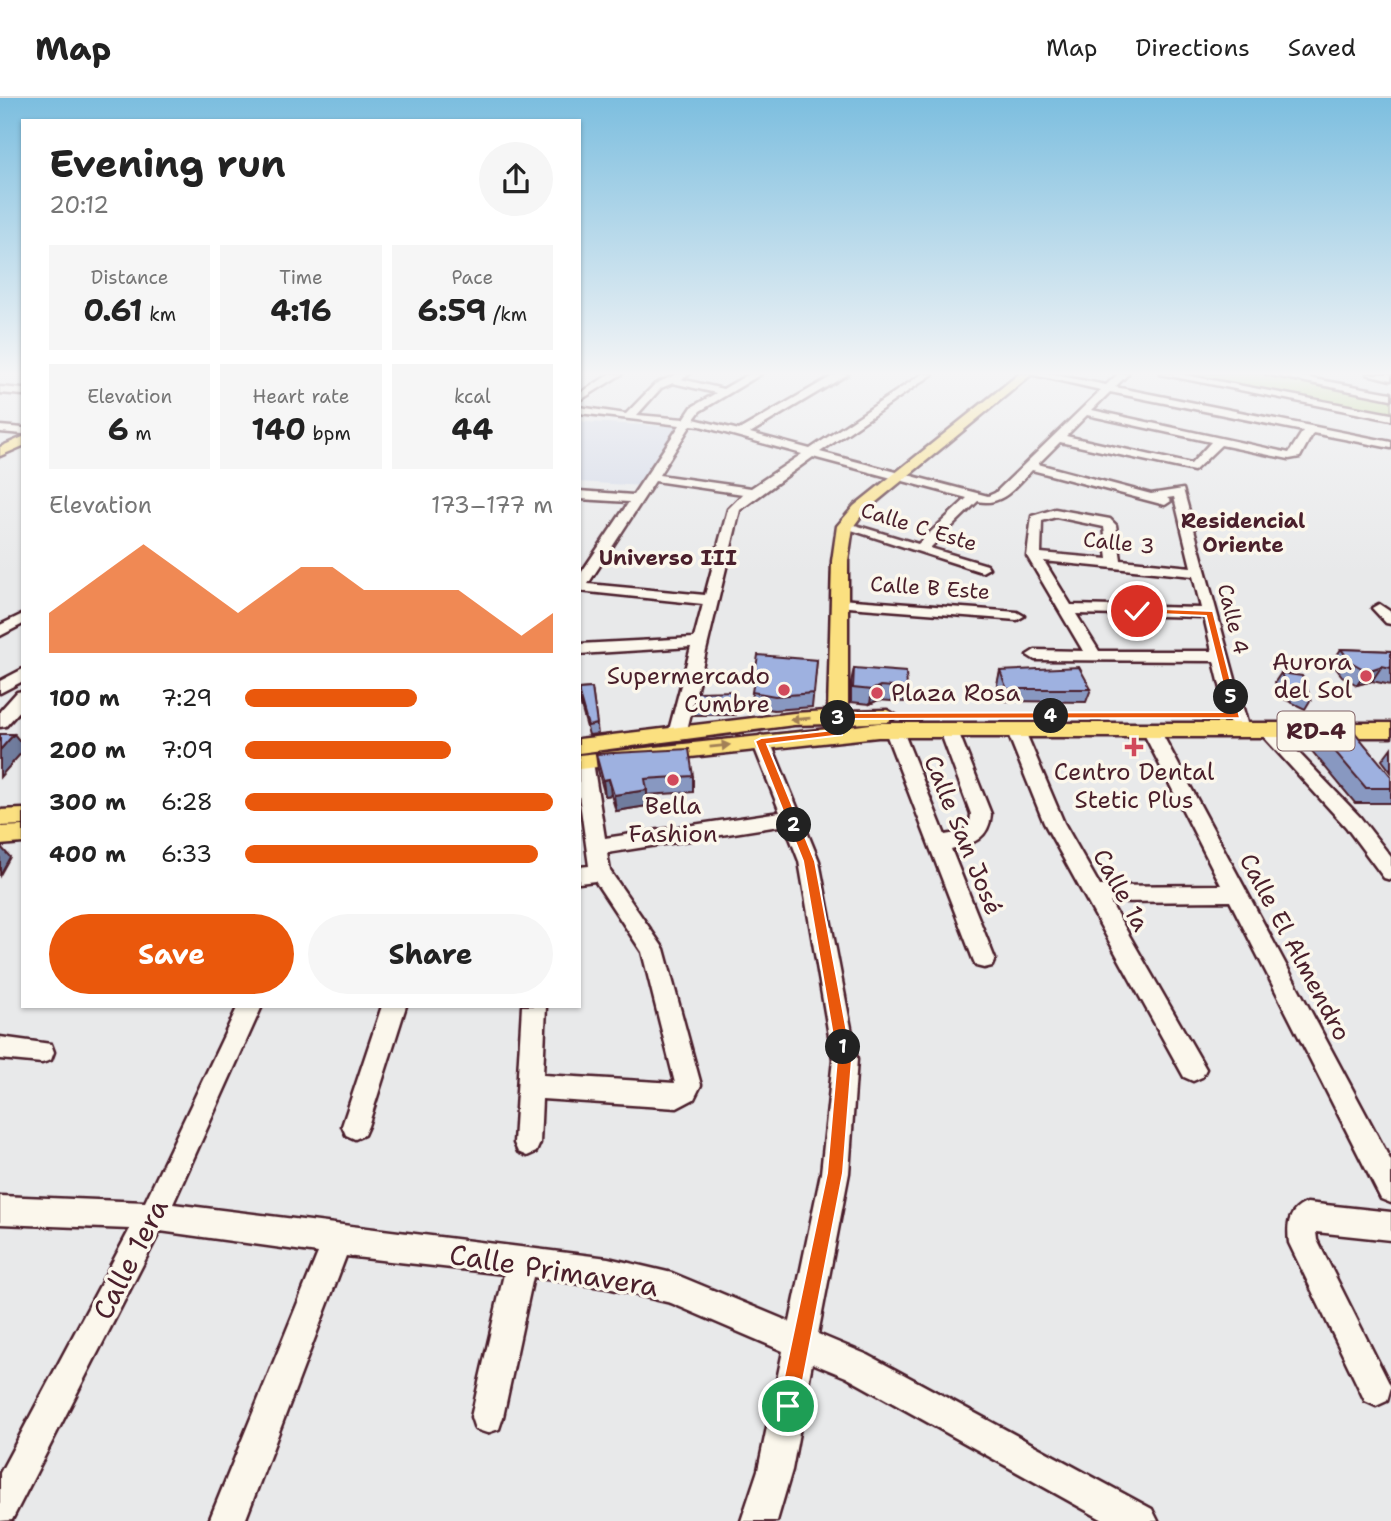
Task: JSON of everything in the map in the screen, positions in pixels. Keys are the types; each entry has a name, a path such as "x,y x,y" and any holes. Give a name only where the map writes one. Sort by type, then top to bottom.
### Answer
{"main road":[{"path":"838,724 840,561 845,526 859,509 943,440"},
{"path":"0,452 21,442"},
{"name":"RD-4","path":"581,757 761,741 838,724 894,730 1151,730 1391,716"},
{"name":"RD-4","path":"581,757 677,734 838,724 1238,723 1268,731 1391,730"},
{"path":"0,818 21,817"},
{"path":"0,836 21,834"}],"street":[{"path":"581,584 675,440"},
{"path":"762,440 974,498 995,498 1056,440"},
{"path":"677,734 732,514 754,492 834,440"},
{"path":"1069,440 1194,468 1218,441 1289,456 1296,455 1303,440"},
{"path":"1367,440 1391,445"},
{"name":"Calle 4","path":"1030,466 1152,497 1181,499 1238,723"},
{"path":"651,477 754,492"},
{"path":"581,495 636,499"},
{"path":"921,549 974,498"},
{"path":"1094,656 1034,556 1036,519 1055,513 1073,514 1110,526 1115,564"},
{"name":"Calle C Este","path":"845,526 982,568"},
{"name":"Calle 3","path":"1034,556 1199,572"},
{"path":"581,587 710,600"},
{"name":"Calle B Este","path":"840,603 1017,615"},
{"path":"1064,608 1210,613"},
{"path":"1379,608 1391,620"},
{"path":"0,631 21,619"},
{"path":"581,649 699,642"},
{"path":"1035,655 1220,656"},
{"path":"0,688 21,675"},
{"path":"0,722 21,698"},
{"name":"Calle San José","path":"894,730 984,958"},
{"name":"Calle El Almendro","path":"1151,730 1391,1189"},
{"path":"939,844 968,838 980,827 981,814 948,731"},
{"name":"Calle 1a","path":"1016,731 1054,823 1192,1069"},
{"path":"1268,731 1353,822 1391,872"},
{"path":"1345,731 1361,750"},
{"path":"759,1521 775,1470 835,1173 845,1059 809,861 761,741"},
{"path":"531,1086 677,1096 685,1091 688,1085 653,949 590,874 596,847 581,757"},
{"path":"596,847 791,817"},
{"path":"1093,894 1238,893"},
{"name":"Calle 1era","path":"0,1508 153,1216 249,1008"},
{"path":"355,1126 393,1008"},
{"path":"527,1143 534,1008"},
{"path":"0,1048 42,1052"},
{"name":"Calle Primavera","path":"0,1210 153,1216 337,1241 522,1261 608,1273 672,1288 857,1366 1140,1521"},
{"path":"1376,1390 1303,1243 1301,1226 1307,1217 1391,1226"},
{"path":"227,1521 337,1241"},
{"path":"487,1417 522,1261"}],"shaded area":[{"path":"581,440 673,440 642,486 581,482"}],"building":[{"path":"1341,649 1391,651 1391,668 1382,666 1367,671 1351,662"},
{"name":"Supermercado Cumbre","path":"758,655 817,660 814,693 775,696 752,692"},
{"path":"1079,667 1091,689 1007,689 1000,671"},
{"path":"854,668 906,672 907,688 853,688"},
{"path":"1281,673 1302,676 1311,699 1286,687"},
{"path":"592,688 597,724 588,726 581,701 581,689"},
{"path":"735,691 736,706 693,706 697,692"},
{"path":"1316,729 1352,729 1391,776 1391,788 1366,788"},
{"path":"0,734 14,734 0,750"},
{"path":"689,749 693,776 645,779 647,790 614,795 609,779 603,780 596,754"}],"place":[{"name":"Aurora del Sol","path":"1366,676"},
{"name":"Supermercado Cumbre","path":"784,690"},
{"name":"Plaza Rosa","path":"877,693"},
{"name":"Centro Dental Stetic Plus","path":"1134,747"},
{"name":"Bella Fashion","path":"673,780"}],"district":[{"name":"Residencial Oriente","path":"1243,533"},
{"name":"Universo III","path":"668,558"}],"route":[{"path":"788,1406 835,1173 845,1059 809,861 761,741 838,733 838,716 1236,716 1210,613 1137,611"}]}
